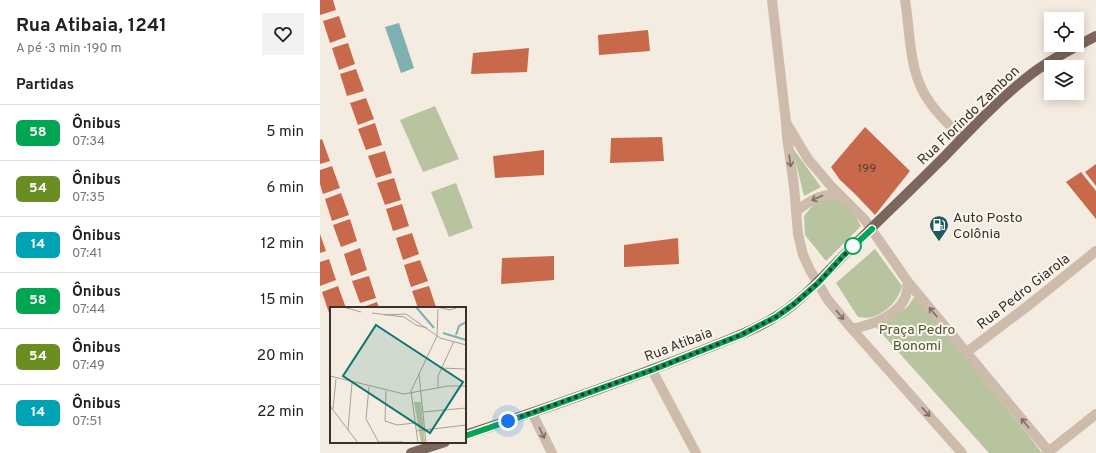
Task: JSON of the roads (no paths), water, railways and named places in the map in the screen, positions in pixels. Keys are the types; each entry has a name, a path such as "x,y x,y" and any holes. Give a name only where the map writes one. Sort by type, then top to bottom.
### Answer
{"main road":[{"name":"Rua Florindo Zambon","path":"872,229 996,104 1031,74 1050,61 1096,36"},
{"name":"Rua Atibaia","path":"466,436 652,370 741,335 776,317 794,304 818,283 843,256 872,229"},
{"path":"411,453 442,443"}],"street":[{"path":"772,0 786,122 786,137 798,234 803,255 828,300 961,453"},
{"path":"907,1 910,46 914,68 920,86 931,104 962,138"},
{"path":"786,122 808,159 831,186 858,212 872,229 908,282 967,352 1048,453 1096,414"},
{"path":"796,211 820,196 830,194 840,195"},
{"name":"Rua Pedro Giarola","path":"967,352 1030,305 1096,251"},
{"path":"852,329 866,326 892,313 906,296 908,282"},
{"path":"652,370 696,453"},
{"path":"532,413 552,453"}],"water":[{"path":"399,23 414,68 401,73 385,27"}],"place":[{"name":"Auto Posto Colônia","path":"939,242"}],"park label":[{"name":"Praça Pedro Bonomi","path":"917,338"}]}
